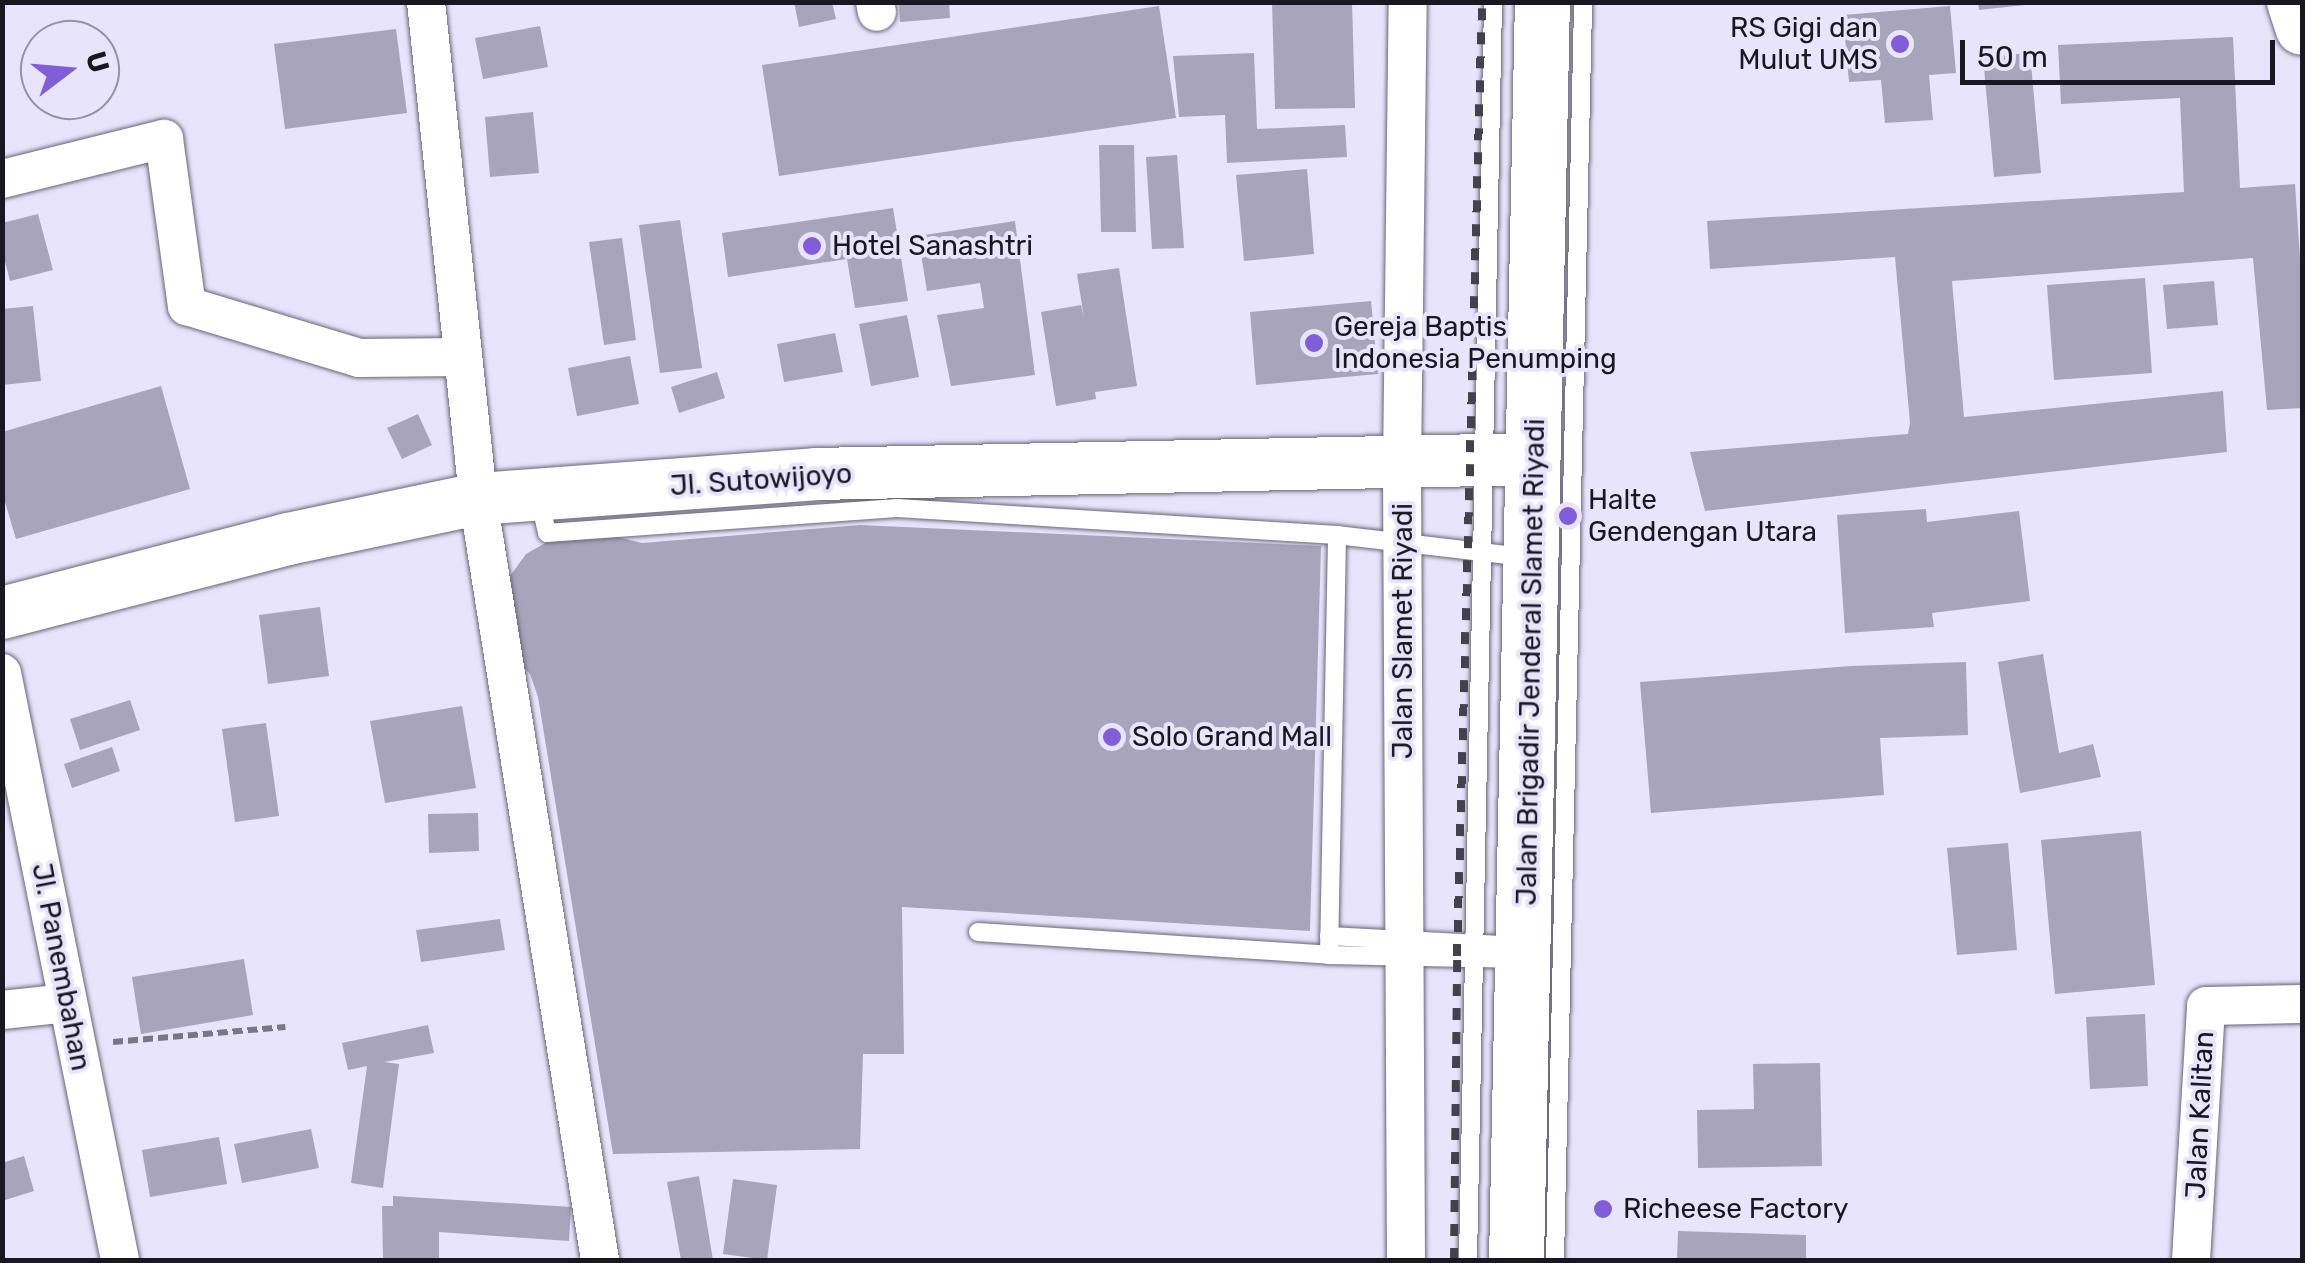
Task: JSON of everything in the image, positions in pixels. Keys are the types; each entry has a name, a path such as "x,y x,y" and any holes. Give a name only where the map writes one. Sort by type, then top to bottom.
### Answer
{"main road":[{"name":"Jalan Brigadir Jenderal Slamet Riyadi","path":"1516,1260 1526,953 1508,556 1508,460 1542,2"},
{"path":"2293,2 2302,29"},
{"name":"Jl. Sutowijoyo","path":"2,612 342,526 478,499 835,474 1402,466 1508,460"}],"street":[{"path":"426,2 478,499 600,1260"},
{"name":"Jalan Slamet Riyadi","path":"1406,1260 1402,466 1408,2"},
{"path":"2,179 164,139 188,306 359,358 463,357"},
{"name":"Jl. Panembahan","path":"2,673 120,1260"},
{"path":"2,1010 68,1003"},
{"name":"Jalan Kalitan","path":"2191,1260 2206,1006 2302,1004"}],"lane":[{"path":"1493,2 1508,460"},
{"path":"1555,1260 1582,2"},
{"path":"538,495 548,533 897,508 1337,535 1508,556 1472,950 1468,1260"},
{"path":"1329,945 1337,535"},
{"path":"978,932 1526,953"}],"path":[{"path":"77,1046 285,1027"}],"building":[{"path":"794,2 832,2 836,19 799,27"},
{"path":"899,2 949,2 950,18 900,22"},
{"path":"1272,2 1352,2 1355,108 1275,109"},
{"path":"1978,2 2025,2 2025,5 1979,10"},
{"path":"1159,6 1176,118 779,176 762,65"},
{"name":"RS Gigi dan Mulut UMS","path":"1950,6 1956,73 1929,75 1933,120 1885,123 1881,80 1849,82 1843,15"},
{"path":"540,26 548,67 483,79 475,38"},
{"path":"396,29 407,113 285,129 274,44"},
{"path":"2233,37 2240,188 2295,184 2302,288 2302,408 2267,410 2253,258 1952,281 1964,417 2223,391 2227,452 1705,511 1690,452 1908,434 1910,423 1895,257 1710,269 1707,221 2184,192 2180,98 2061,104 2058,45"},
{"path":"1254,53 1257,129 1345,125 1347,157 1227,163 1225,115 1179,117 1173,56"},
{"path":"2030,53 2041,173 1994,177 1983,57"},
{"path":"533,112 539,173 490,177 485,117"},
{"path":"1099,145 1134,145 1136,232 1101,232"},
{"path":"1177,155 1184,248 1152,249 1146,157"},
{"path":"1307,169 1314,254 1244,261 1236,175"},
{"name":"Hotel Sanashtri","path":"893,208 908,301 855,308 847,259 728,277 722,233"},
{"path":"38,214 53,270 10,281 2,250 2,223"},
{"path":"680,220 702,368 660,373 639,225"},
{"path":"1015,221 1035,375 951,386 937,315 984,308 980,283 927,291 918,236"},
{"path":"622,238 636,340 604,345 589,242"},
{"path":"1119,268 1137,386 1095,392 1096,399 1056,406 1041,312 1081,305 1084,318 1077,274"},
{"path":"2145,278 2152,373 2054,380 2047,285"},
{"path":"2214,281 2218,325 2167,329 2163,285"},
{"name":"Gereja Baptis Indonesia Penumping","path":"1371,301 1378,374 1256,385 1250,312"},
{"path":"33,306 41,381 2,385 2,309"},
{"path":"907,315 919,377 871,386 859,324"},
{"path":"835,333 843,372 784,382 777,344"},
{"path":"630,356 639,404 577,416 568,368"},
{"path":"717,372 725,398 679,413 671,387"},
{"path":"161,386 190,489 16,539 2,492 2,432"},
{"path":"418,414 432,445 402,459 387,428"},
{"path":"1926,509 1927,522 2019,511 2030,601 1932,613 1934,627 1845,633 1837,515"},
{"path":"860,525 1321,546 1310,931 902,907 904,1054 863,1054 860,1149 613,1154 538,697 530,674 513,658 507,580 526,554 547,542 575,536 614,536 642,543"},
{"path":"320,607 329,676 268,684 259,615"},
{"path":"2043,654 2059,753 2093,744 2101,777 2020,793 1998,662"},
{"path":"1966,662 1968,735 1880,738 1884,795 1651,813 1640,682 1851,666"},
{"path":"130,700 140,730 80,750 70,719"},
{"path":"462,706 476,788 385,803 370,721"},
{"path":"266,723 279,816 235,822 222,729"},
{"path":"112,747 120,771 72,788 64,764"},
{"path":"478,813 479,851 429,853 428,814"},
{"path":"2141,831 2155,985 2055,994 2041,840"},
{"path":"2008,843 2017,950 1957,955 1947,848"},
{"path":"500,919 505,950 421,962 416,930"},
{"path":"244,959 253,1015 141,1034 132,977"},
{"path":"2145,1014 2148,1086 2090,1089 2086,1017"},
{"path":"428,1025 434,1053 384,1062 399,1064 383,1188 351,1183 367,1066 348,1070 342,1043"},
{"path":"1820,1063 1822,1166 1698,1168 1697,1110 1754,1109 1753,1064"},
{"path":"311,1129 319,1168 242,1183 234,1144"},
{"path":"219,1137 227,1184 150,1197 142,1150"},
{"path":"24,1156 34,1191 2,1201 2,1163"},
{"path":"699,1176 713,1260 681,1260 667,1182"},
{"path":"733,1179 777,1185 767,1260 723,1254"},
{"path":"393,1196 571,1207 569,1241 439,1232 439,1260 383,1260 382,1206 393,1206"},
{"path":"1678,1231 1806,1235 1806,1260 1677,1260"}],"railway":[{"path":"1454,1260 1457,956 1482,2"}],"place":[{"name":"RS Gigi dan Mulut UMS","path":"1900,44"},
{"name":"Hotel Sanashtri","path":"812,246"},
{"name":"Gereja Baptis Indonesia Penumping","path":"1314,343"},
{"name":"Halte Gendengan Utara","path":"1568,516"},
{"name":"Solo Grand Mall","path":"1112,737"},
{"name":"Richeese Factory","path":"1603,1209"}]}
